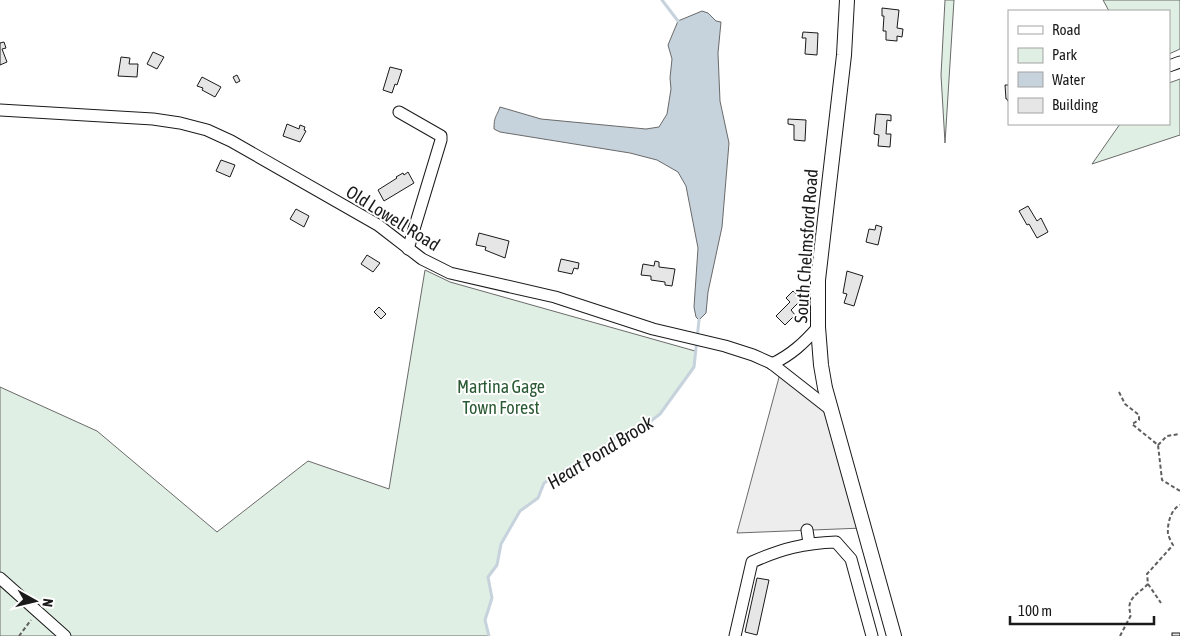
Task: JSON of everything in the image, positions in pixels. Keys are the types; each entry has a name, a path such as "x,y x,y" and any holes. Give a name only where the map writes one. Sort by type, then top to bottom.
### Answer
{"main road":[{"name":"South Chelmsford Road","path":"847,0 844,55 821,252 818,288 818,327 821,365 831,410 894,636"}],"street":[{"name":"Old Lowell Road","path":"0,110 153,119 207,130 231,141 378,226 422,259 450,273 556,297 653,328 725,346 772,364 831,410"},
{"path":"399,112 440,136 442,140 408,249"},
{"path":"772,364 795,350 818,327"},
{"path":"807,530 809,543"},
{"path":"734,636 752,562 774,552 809,543 836,542 851,559 872,636"},
{"path":"0,578 65,636"}],"path":[{"path":"1119,392 1125,404 1139,415 1139,420 1132,424 1158,445 1162,480 1180,491"},
{"path":"1158,445 1167,436 1180,434"},
{"path":"1161,603 1148,584 1147,574 1173,545 1168,533 1170,515 1176,506 1180,504"},
{"path":"1120,636 1131,615 1128,607 1130,601 1148,584"},
{"path":"19,636 38,613"}],"green space":[{"path":"945,0 954,0 945,143 941,75"},
{"path":"1103,0 1180,0 1180,49 1170,54 1170,10 1108,10"},
{"path":"1180,79 1180,135 1092,164 1119,125 1170,125 1170,83"},
{"name":"Martina Gage Town Forest","path":"425,270 450,282 695,351 694,367 660,414 639,430 616,437 596,456 570,467 544,483 538,498 520,511 501,544 497,565 488,577 492,598 485,620 489,636 0,636 0,387 97,431 217,532 308,461 389,489"}],"shaded area":[{"path":"781,370 831,410 863,528 737,533"}],"water":[{"path":"702,11 708,13 716,21 721,22 718,53 720,101 729,143 722,227 708,292 706,313 699,320 696,317 694,307 698,248 686,186 678,172 657,160 630,153 500,132 494,129 495,119 500,107 541,119 646,129 659,127 667,114 671,89 672,59 668,45 678,21"}],"building":[{"path":"882,8 899,10 897,28 903,29 902,37 897,36 897,41 886,40 886,31 883,31 884,16 882,16"},
{"path":"803,32 818,33 817,55 805,54 806,38 802,38"},
{"path":"4,42 6,48 2,49 7,62 0,65 0,43"},
{"path":"153,52 164,57 157,69 147,64"},
{"path":"121,57 130,58 129,64 138,64 137,77 118,76"},
{"path":"390,67 402,70 392,93 383,90"},
{"path":"237,75 240,81 236,83 233,77"},
{"path":"202,77 221,87 215,97 197,86"},
{"path":"1005,85 1008,85 1008,101 1006,99"},
{"path":"876,114 891,115 891,121 887,120 886,134 891,134 890,147 878,146 879,135 874,134"},
{"path":"788,119 806,120 805,141 794,140 794,125 788,124"},
{"path":"287,124 299,129 300,125 305,127 304,130 306,131 300,142 283,136"},
{"path":"221,160 235,165 230,177 216,171"},
{"path":"408,172 414,183 384,201 378,190 396,177"},
{"path":"1028,206 1037,221 1041,218 1048,232 1037,238 1019,211"},
{"path":"296,209 309,216 304,227 290,219"},
{"path":"876,225 882,227 878,245 866,242 869,229 875,230"},
{"path":"479,233 509,241 505,258 485,250 486,247 476,245"},
{"path":"367,255 380,263 373,272 361,264"},
{"path":"561,259 579,263 578,269 574,268 572,274 558,271"},
{"path":"655,261 659,262 659,267 675,269 672,286 665,285 665,282 651,280 651,276 641,275 643,264 654,266"},
{"path":"847,271 863,276 854,306 844,303 847,294 843,293"},
{"path":"793,291 802,299 791,310 795,315 785,325 776,316 790,302 786,298"},
{"path":"379,307 386,314 381,319 374,312"},
{"path":"757,578 769,580 757,635 745,632"},
{"path":"1172,633 1180,633 1180,636 1172,636"}],"waterway":[{"name":"Heart Pond Brook","path":"662,0 678,21"},
{"name":"Heart Pond Brook","path":"489,636 485,620 492,598 488,577 497,565 501,544 520,511 538,498 544,483 570,467 596,456 616,437 639,430 660,414 694,367 699,320"}]}
